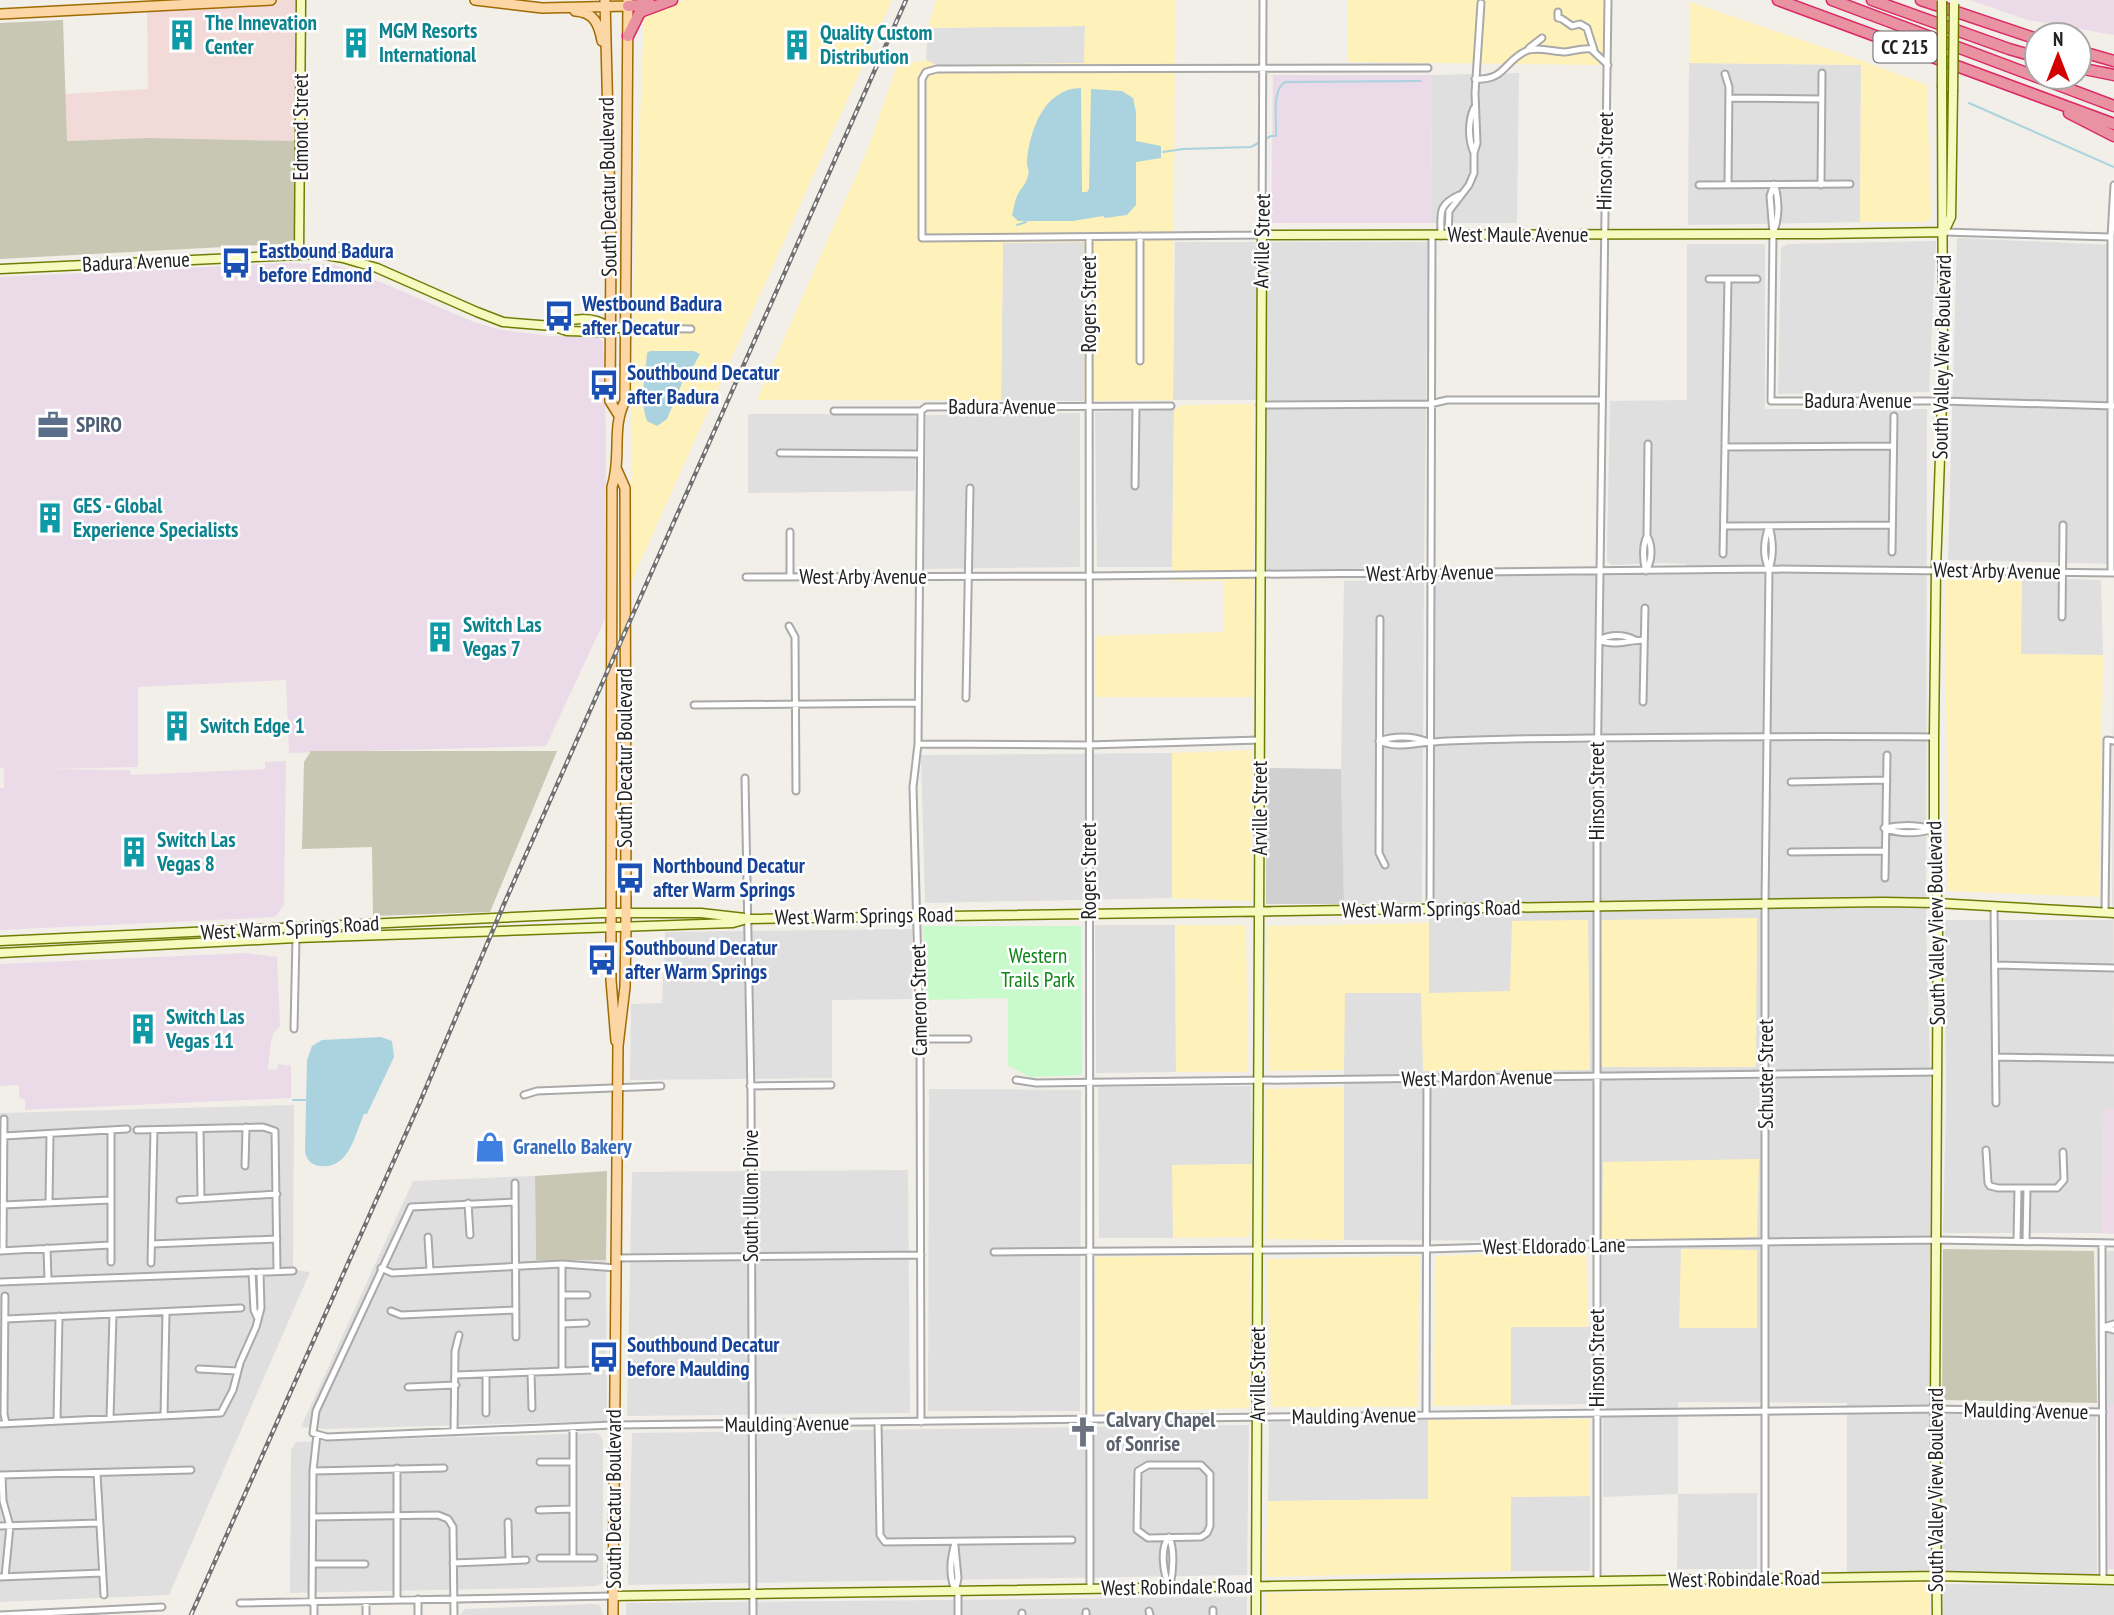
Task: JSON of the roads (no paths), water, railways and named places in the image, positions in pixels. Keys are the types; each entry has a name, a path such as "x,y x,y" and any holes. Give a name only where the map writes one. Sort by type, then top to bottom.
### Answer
{"highway":[{"name":"CC 215","path":"1778,0 2114,124"},
{"name":"CC 215","path":"1832,0 2023,72"},
{"name":"CC 215","path":"1872,0 2023,52"},
{"path":"1921,0 2023,34"},
{"path":"628,3 668,1"},
{"path":"628,36 640,12 668,1"},
{"path":"2093,55 2114,61"},
{"path":"2093,71 2114,75"},
{"name":"CC 215","path":"2074,91 2114,106"},
{"path":"2031,94 2114,136"}],"main road":[{"path":"0,14 271,0"},
{"name":"Edmond Street","path":"299,254 301,0"},
{"path":"475,0 584,12 592,16 599,29 606,60"},
{"name":"South Valley View Boulevard","path":"1937,1615 1935,1409 1938,921 1934,737 1944,232 1941,217 1942,1"},
{"name":"South Valley View Boulevard","path":"1944,232 1951,217 1954,2"},
{"name":"South Decatur Boulevard","path":"605,3 611,243 610,401 618,414"},
{"path":"542,8 628,3"},
{"name":"South Decatur Boulevard","path":"618,1046 611,980 612,487 618,470 618,414 625,401 628,3"},
{"name":"West Maule Avenue","path":"1262,235 1944,232"},
{"name":"Arville Street","path":"1256,1615 1262,235"},
{"name":"Badura Avenue","path":"0,269 299,254 343,258 377,268 503,321 582,332 625,328"},
{"name":"South Decatur Boulevard","path":"614,1615 613,1425 618,1046 625,987 626,926 625,488 618,470"},
{"name":"West Warm Springs Road","path":"0,942 611,912 701,913 747,919 1936,903 2109,913"},
{"name":"West Warm Springs Road","path":"0,953 296,937 733,923 747,919"},
{"name":"West Robindale Road","path":"613,1597 1937,1576 2114,1580"}],"street":[{"name":"Arville Street","path":"1262,235 1264,0"},
{"name":"Hinson Street","path":"1597,1581 1597,739 1608,0"},
{"path":"1430,909 1430,404 1440,236 1449,211 1472,179 1474,153 1471,143 1471,116 1474,108 1481,3"},
{"path":"1558,12 1558,18 1572,26 1580,24 1587,27 1596,52 1608,65"},
{"path":"1475,79 1499,76 1542,38"},
{"path":"1527,51 1587,48 1596,52"},
{"path":"1265,67 1428,68"},
{"name":"West Maule Avenue","path":"1262,235 922,238 922,79 926,72 937,69 1265,67"},
{"path":"1821,185 1822,73"},
{"path":"1725,74 1729,98 1728,184"},
{"path":"1729,98 1822,99"},
{"path":"1773,234 1770,196 1774,184"},
{"path":"1699,185 1850,184"},
{"path":"2112,573 2113,406 2110,398 2114,185"},
{"name":"West Maule Avenue","path":"1944,232 2112,238"},
{"name":"Badura Avenue","path":"1773,234 1771,401 1942,401 2113,406"},
{"path":"1140,236 1140,361"},
{"name":"Rogers Street","path":"1089,237 1090,1589"},
{"path":"1709,279 1757,279"},
{"path":"1723,554 1728,279"},
{"name":"Badura Avenue","path":"625,328 691,329"},
{"path":"1260,405 1430,404 1447,400 1602,400"},
{"path":"1135,485 1136,406"},
{"name":"Badura Avenue","path":"834,411 921,411 926,407 1171,406"},
{"name":"Cameron Street","path":"921,411 918,744 914,787 920,1039 921,1422"},
{"path":"1892,552 1894,416"},
{"path":"1646,571 1650,564 1650,542 1647,536 1648,444"},
{"path":"1726,447 1893,446"},
{"path":"780,453 920,454"},
{"path":"966,698 971,488"},
{"path":"1725,526 1892,525"},
{"path":"2062,617 2063,525"},
{"name":"Schuster Street","path":"1765,1579 1765,904 1769,569 1765,560 1765,538 1769,526"},
{"path":"790,532 790,576"},
{"name":"West Arby Avenue","path":"746,577 1769,569 2112,573"},
{"path":"1643,702 1645,608"},
{"path":"1380,619 1379,853 1385,865"},
{"path":"789,626 795,637 796,791"},
{"path":"1599,640 1607,643 1644,640"},
{"path":"694,705 918,703"},
{"path":"1380,741 1389,737 1415,737 1429,742 1769,736 1934,737"},
{"path":"918,744 1088,745 1261,740"},
{"path":"2109,913 2111,741"},
{"path":"1885,878 1887,755"},
{"name":"South Ullom Drive","path":"745,778 752,1255 753,1615"},
{"path":"1791,782 1887,780"},
{"path":"1885,828 1921,826 1934,830"},
{"path":"1791,852 1885,851"},
{"path":"1994,906 1996,1103"},
{"path":"294,1029 296,937"},
{"path":"1996,965 2114,968"},
{"path":"920,1039 968,1039"},
{"path":"1996,1057 2114,1059"},
{"name":"West Mardon Avenue","path":"1016,1080 1036,1083 1938,1072"},
{"path":"1426,1415 1427,1078"},
{"path":"750,1086 831,1085"},
{"path":"523,1095 537,1091 661,1086"},
{"path":"4,1119 1,1251 110,1245"},
{"path":"137,1130 270,1127 275,1131 276,1271"},
{"path":"246,1128 246,1166"},
{"path":"4,1136 127,1129"},
{"path":"200,1129 201,1198"},
{"path":"151,1263 154,1130"},
{"path":"111,1131 111,1262"},
{"path":"49,1203 50,1134"},
{"path":"1986,1150 1990,1186 2018,1188 2060,1186 2063,1180 2063,1152"},
{"path":"515,1183 516,1337"},
{"path":"2017,1241 2018,1188"},
{"path":"2025,1242 2027,1188"},
{"path":"180,1200 276,1194"},
{"path":"4,1205 110,1200"},
{"path":"314,1615 313,1471 316,1411 411,1207 515,1202"},
{"path":"468,1203 470,1235"},
{"path":"428,1237 430,1271"},
{"path":"152,1244 276,1239"},
{"name":"West Eldorado Lane","path":"994,1252 1427,1249 1936,1240 2114,1243"},
{"path":"2102,1243 2103,1580"},
{"path":"47,1248 48,1280"},
{"path":"617,1258 921,1255"},
{"path":"382,1268 392,1273 562,1264 617,1268"},
{"path":"562,1264 562,1371"},
{"path":"0,1282 293,1271"},
{"path":"252,1272 254,1310 257,1317"},
{"path":"5,1296 3,1424 221,1413 233,1390 237,1371 256,1327 261,1308 260,1272"},
{"path":"562,1295 587,1295"},
{"path":"6,1319 241,1308"},
{"path":"391,1311 401,1315 516,1310"},
{"path":"164,1416 166,1312"},
{"path":"110,1419 113,1314"},
{"path":"57,1420 59,1317"},
{"path":"562,1324 586,1323"},
{"path":"2103,1327 2114,1324"},
{"path":"2103,1327 2114,1330"},
{"path":"454,1432 455,1351 459,1335"},
{"path":"199,1369 237,1371"},
{"path":"456,1375 593,1370"},
{"path":"531,1372 532,1408"},
{"path":"486,1374 486,1413"},
{"path":"408,1387 456,1385"},
{"name":"Maulding Avenue","path":"315,1434 327,1437 613,1425 1935,1409 2103,1412"},
{"path":"878,1422 880,1535 885,1542 1072,1540"},
{"path":"573,1427 573,1558"},
{"path":"540,1462 573,1462"},
{"path":"1148,1465 1201,1465 1210,1474 1210,1526 1207,1533 1200,1537 1169,1537 1148,1538 1137,1530 1138,1471 1148,1465"},
{"path":"397,1468 397,1600"},
{"path":"313,1471 444,1468"},
{"path":"102,1573 2,1577 10,1526 3,1502 1,1475 191,1470"},
{"path":"97,1473 104,1595"},
{"path":"539,1510 573,1509"},
{"path":"314,1517 438,1515 448,1519 453,1527 454,1615"},
{"path":"508,1522 509,1560"},
{"path":"0,1526 99,1523"},
{"path":"1169,1537 1164,1543 1165,1577 1169,1587"},
{"path":"955,1543 958,1615"},
{"path":"540,1558 593,1558"},
{"path":"453,1563 526,1560"},
{"path":"313,1564 365,1564"},
{"name":"West Robindale Road","path":"240,1603 613,1597"},
{"path":"418,1599 418,1615"},
{"path":"366,1601 366,1615"},
{"path":"0,1615 162,1606"}],"water":[{"path":"1081,88 1082,192 1089,189 1091,89 1122,91 1133,98 1136,141 1161,146 1161,158 1136,162 1136,205 1127,215 1073,221 1018,221 1012,215 1017,196 1029,171 1029,148 1036,124 1042,112 1058,95"},
{"path":"694,351 700,354 694,365 688,369 667,419 657,426 647,421 643,405 647,353"},
{"path":"381,1037 392,1041 394,1057 367,1114 364,1114 354,1140 338,1162 330,1166 314,1165 305,1152 307,1060 312,1046 322,1040"}],"waterway":[{"path":"1163,152 1251,147 1276,136 1276,99 1285,82 1421,81"},
{"path":"1969,103 2114,167"},
{"path":"1017,225 1026,222"},
{"path":"293,1100 306,1100"}],"railway":[{"path":"191,1615 906,0"}],"place":[{"name":"The Innevation Center","path":"182,35"},
{"name":"MGM Resorts International","path":"356,43"},
{"name":"Quality Custom Distribution","path":"797,45"},
{"name":"Eastbound Badura before Edmond","path":"236,263"},
{"name":"Westbound Badura after Decatur","path":"559,316"},
{"name":"Southbound Decatur after Badura","path":"604,385"},
{"name":"SPIRO","path":"53,425"},
{"name":"GES - Global Experience Specialists","path":"50,518"},
{"name":"Switch Las Vegas 7","path":"440,637"},
{"name":"Switch Edge 1","path":"177,726"},
{"name":"Switch Las Vegas 8","path":"134,852"},
{"name":"Northbound Decatur after Warm Springs","path":"630,878"},
{"name":"Southbound Decatur after Warm Springs","path":"602,960"},
{"name":"Switch Las Vegas 11","path":"143,1029"},
{"name":"Granello Bakery","path":"490,1147"},
{"name":"Southbound Decatur before Maulding","path":"604,1357"},
{"name":"Calvary Chapel of Sonrise","path":"1083,1432"}],"park label":[{"name":"Western Trails Park","path":"1038,968"}]}
